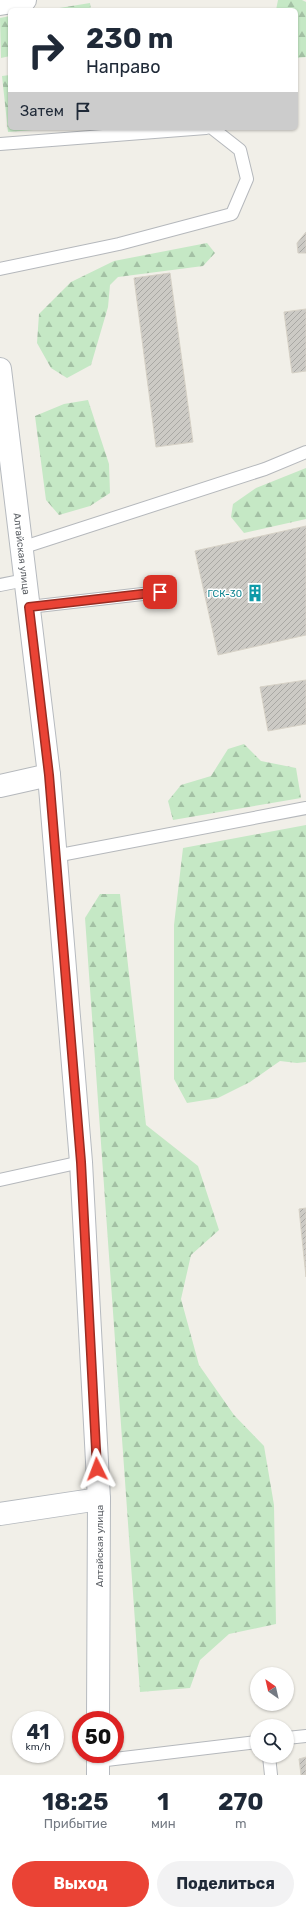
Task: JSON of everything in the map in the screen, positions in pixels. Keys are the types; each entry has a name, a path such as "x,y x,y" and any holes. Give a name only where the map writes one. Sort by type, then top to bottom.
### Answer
{"main road":[{"path":"0,4 24,0"},
{"name":"Алтайская улица","path":"0,369 49,775 54,856 81,1162 99,1499 98,1711"},
{"path":"0,786 49,775"},
{"path":"0,1514 99,1499"}],"lane":[{"path":"0,144 180,130"},
{"path":"0,269 119,244 232,214 247,179 240,150 215,130"},
{"path":"21,548 265,469 306,452"},
{"path":"0,584 25,580"},
{"path":"29,607 160,592"},
{"path":"54,856 306,808"},
{"path":"0,1180 81,1162"},
{"path":"294,1737 306,1736"},
{"path":"124,1760 250,1743"},
{"path":"270,1763 271,1775"}],"green space":[{"path":"278,0 302,0 306,2 306,57 298,58 298,8 276,8"},
{"path":"90,3 91,8 59,8"},
{"path":"8,16 8,56 1,58 0,18"},
{"path":"8,75 8,130 34,130 8,132 2,76"},
{"path":"207,243 215,253 203,266 118,277 110,285 108,307 91,365 67,378 51,368 37,343 39,314 71,282 114,261"},
{"path":"88,400 109,464 110,493 90,506 59,515 46,500 35,416 64,404"},
{"path":"306,468 306,519 244,533 231,517 233,504 256,488"},
{"path":"244,744 261,761 296,768 301,798 173,820 168,801 181,785 211,776 228,749"},
{"path":"306,825 306,1062 297,1063 280,1061 250,1082 218,1098 187,1103 174,1079 174,925 183,848"},
{"path":"100,894 120,894 146,1125 198,1166 219,1230 191,1255 181,1299 199,1365 234,1415 264,1446 274,1505 276,1624 229,1634 200,1660 190,1688 140,1692 85,918"}],"building":[{"path":"306,232 306,253 298,253 297,243"},
{"path":"170,273 193,442 156,447 134,278"},
{"path":"306,309 306,371 292,373 284,312"},
{"name":"ГСК-30","path":"306,526 306,635 218,655 195,551"},
{"path":"306,680 306,724 268,731 260,687"},
{"path":"306,1208 306,1277 299,1209"},
{"path":"306,1757 306,1775 301,1775 299,1759"}],"place":[{"name":"ГСК-30","path":"255,593"}],"route":[{"path":"97,1469 81,1162 54,856 49,775 29,607 160,592"}]}
